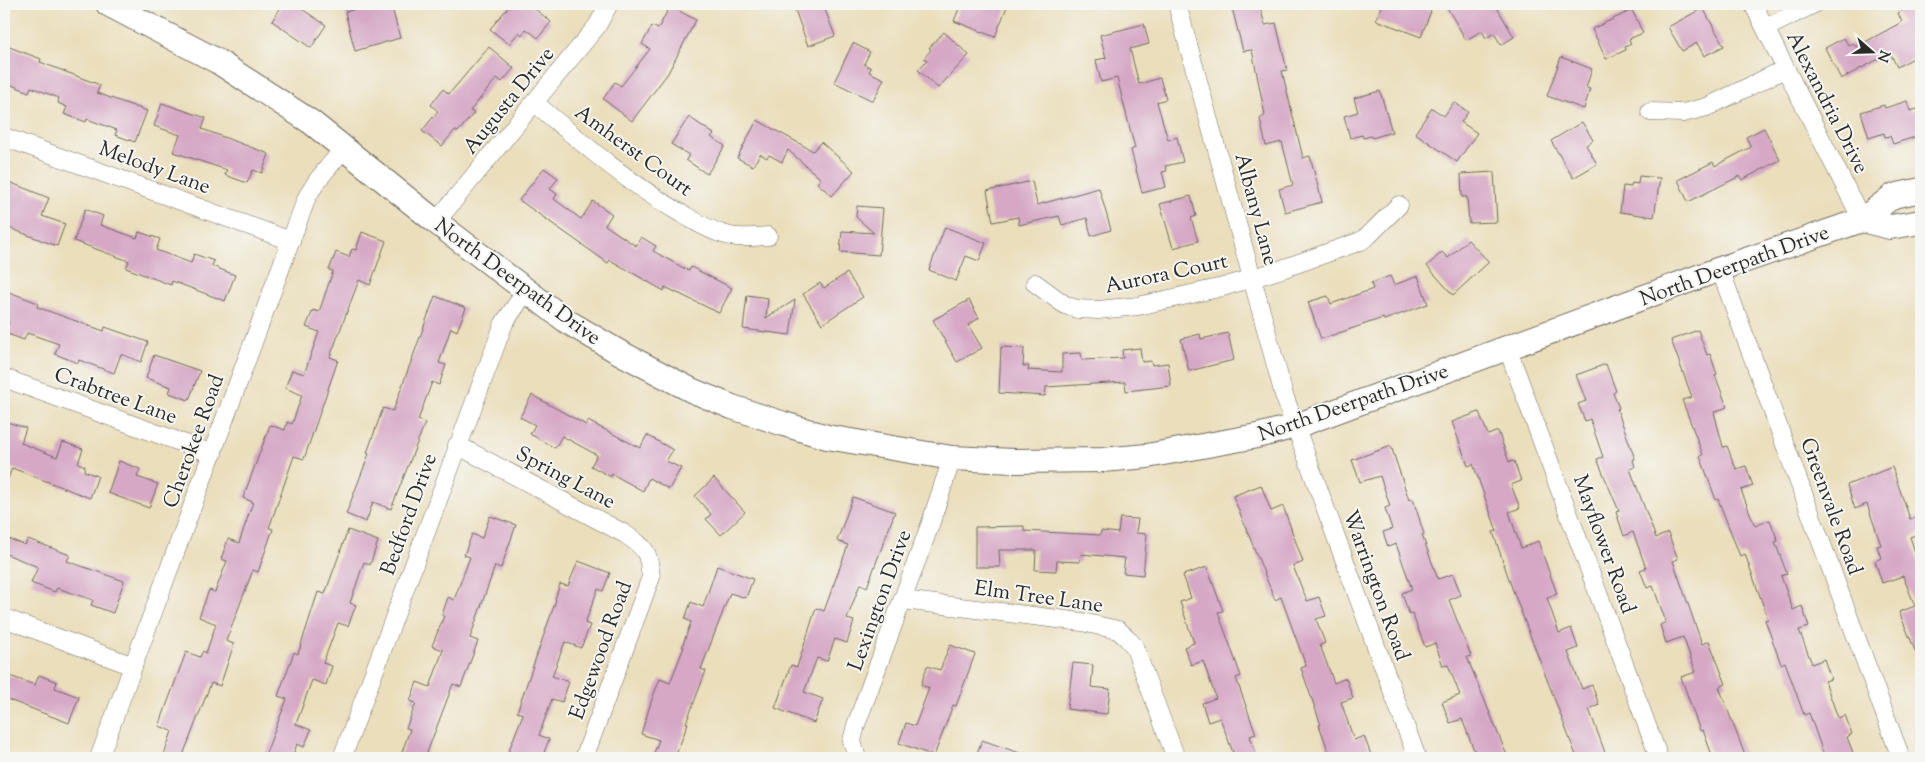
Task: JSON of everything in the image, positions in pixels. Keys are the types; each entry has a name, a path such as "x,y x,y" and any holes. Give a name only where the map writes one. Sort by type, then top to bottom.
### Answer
{"street":[{"name":"North Deerpath Drive","path":"108,4 217,61 311,122 526,292 568,322 617,351 691,390 732,407 784,424 827,436 952,458 1014,461 1103,460 1138,457 1257,436 1296,426 1720,269 1862,220 1893,196 1921,190"},
{"name":"Augusta Drive","path":"436,222 597,26 609,4"},
{"name":"Albany Lane","path":"1177,4 1284,395 1296,426"},
{"name":"Alexandria Drive","path":"1753,4 1862,220"},
{"path":"1766,28 1814,4"},
{"path":"1650,112 1683,113 1706,107 1785,69"},
{"name":"Amherst Court","path":"535,103 595,155 654,198 702,226 725,235 743,237 768,236"},
{"name":"Melody Lane","path":"4,137 291,241"},
{"name":"Cherokee Road","path":"99,758 307,197 317,181 344,148"},
{"name":"Aurora Court","path":"1035,283 1065,305 1077,309 1098,310 1147,304 1223,287 1279,270 1361,241 1398,205"},
{"path":"1862,220 1890,227 1921,222"},
{"name":"Greenvale Road","path":"1720,269 1901,758"},
{"name":"Bedford Drive","path":"342,758 504,323 526,292"},
{"name":"Mayflower Road","path":"1507,347 1659,758"},
{"name":"Crabtree Lane","path":"4,378 213,454"},
{"name":"Warrington Road","path":"1296,426 1417,758"},
{"name":"Spring Lane","path":"457,445 625,534 642,546 648,556"},
{"name":"Lexington Drive","path":"857,758 852,741 856,725 930,525 952,458"},
{"name":"Edgewood Road","path":"584,758 651,577 648,556"},
{"name":"Elm Tree Lane","path":"903,600 1082,622 1118,630 1134,646 1176,758"},
{"path":"4,618 133,666"}],"building":[{"path":"283,4 294,4 326,25 311,48 272,21"},
{"path":"373,4 391,4 400,38 355,51 345,12"},
{"path":"511,4 529,4 551,22 538,38 526,29 522,35 519,32 509,44 490,29"},
{"path":"793,4 823,4 835,36 808,46"},
{"path":"961,4 1008,4 995,37 954,21"},
{"path":"1231,4 1259,4 1265,25 1276,23 1287,70 1282,71 1303,158 1310,156 1322,202 1285,212 1279,189 1293,185 1282,142 1266,146 1260,119 1265,115 1252,50 1243,51"},
{"path":"1382,4 1410,4 1431,11 1421,37 1376,20"},
{"path":"1445,4 1495,4 1514,37 1501,45 1494,33 1486,38 1482,31 1466,40"},
{"path":"1916,4 1921,13 1921,54 1897,67 1890,53 1841,79 1825,48 1844,38 1848,45 1853,43 1856,47 1902,22 1898,13"},
{"path":"670,6 696,20 668,73 632,121 603,99 615,82 621,86 650,49 642,44 652,26 658,29"},
{"path":"1703,8 1724,46 1704,56 1697,43 1682,51 1668,27"},
{"path":"1632,10 1643,33 1629,39 1631,44 1625,47 1626,50 1606,59 1592,29"},
{"path":"1144,24 1149,44 1130,49 1139,84 1160,78 1166,99 1157,102 1168,140 1177,137 1183,162 1165,166 1167,171 1162,172 1166,187 1142,193 1131,150 1135,148 1117,78 1101,82 1096,60 1106,58 1100,35"},
{"path":"944,32 969,55 938,88 918,70 927,60 924,58 931,50 929,48"},
{"path":"853,43 870,52 864,64 871,68 869,72 884,79 873,101 834,82"},
{"path":"4,45 41,59 40,62 100,85 97,93 147,111 135,142 115,135 117,130 87,119 86,122 64,114 67,107 58,103 59,98 31,87 29,92 4,82"},
{"path":"489,47 514,68 502,82 497,78 470,111 474,113 458,132 455,130 442,146 422,131 438,111 431,105 443,89 449,94"},
{"path":"1561,57 1592,69 1586,88 1590,89 1584,109 1547,96"},
{"path":"1380,91 1392,132 1372,138 1371,136 1363,138 1362,135 1350,138 1344,116 1358,112 1354,98"},
{"path":"1907,101 1910,111 1921,108 1921,135 1893,144 1890,136 1885,137 1884,133 1869,138 1861,112 1884,105 1885,108"},
{"path":"1454,102 1468,112 1461,122 1477,133 1457,162 1415,133 1432,108 1444,116"},
{"path":"162,103 206,118 202,129 269,154 262,173 253,170 247,183 225,175 227,170 173,152 180,135 154,126"},
{"path":"689,117 714,134 711,137 725,146 707,174 686,160 689,155 671,144"},
{"path":"757,120 813,151 821,142 854,171 832,196 817,183 821,179 788,150 782,162 769,155 767,158 760,154 753,166 737,158"},
{"path":"1582,122 1593,140 1586,145 1597,164 1573,178 1551,141"},
{"path":"1764,128 1780,160 1742,180 1740,176 1688,202 1678,180 1713,162 1715,166 1751,147 1746,137"},
{"path":"544,168 558,178 550,189 557,194 554,199 581,219 593,201 612,214 605,225 636,246 641,237 656,246 653,251 689,271 691,267 732,288 719,313 665,287 664,291 610,260 608,263 519,200"},
{"path":"1494,172 1497,222 1469,223 1467,197 1462,197 1461,174"},
{"path":"1639,176 1660,178 1654,217 1620,212 1623,186 1631,187 1632,183 1638,184"},
{"path":"4,180 49,198 42,216 65,224 57,246 4,226"},
{"path":"1032,181 1037,205 1099,188 1111,230 1091,236 1087,218 1062,225 1059,216 1019,225 1018,217 993,222 987,191"},
{"path":"1191,196 1196,216 1191,218 1198,241 1173,248 1160,204"},
{"path":"857,206 883,208 879,255 840,252 842,231 874,233 856,217"},
{"path":"85,209 103,216 100,225 137,238 139,232 160,239 156,250 191,263 194,254 214,261 212,266 235,275 225,301 172,281 171,285 126,268 129,261 74,241"},
{"path":"945,227 986,243 979,261 966,256 956,281 929,270"},
{"path":"362,232 386,241 370,285 359,280 330,357 338,360 304,459 294,456 269,528 273,529 258,572 253,570 226,641 234,644 220,686 211,683 182,758 163,758 172,731 159,726 186,652 200,657 203,651 206,653 216,624 199,617 209,590 215,592 227,561 221,559 228,539 239,543 253,502 243,498 270,425 285,430 287,422 292,424 302,395 285,388 292,370 304,374 319,332 306,327 313,310 319,312 333,271 329,270 336,252 349,257 352,249 356,250"},
{"path":"1468,240 1489,262 1453,295 1427,266 1442,252 1448,258"},
{"path":"847,273 863,297 822,324 803,294 820,283 824,288"},
{"path":"1390,276 1394,285 1418,276 1428,304 1384,320 1383,318 1321,339 1308,302 1328,296 1331,304 1373,289 1371,283"},
{"path":"4,290 38,303 37,307 104,331 105,327 148,342 141,362 121,354 114,373 79,360 78,363 55,354 59,344 27,333 24,340 5,333 9,322 4,320"},
{"path":"747,295 768,298 766,318 795,300 790,335 743,329"},
{"path":"435,296 466,308 457,331 451,328 439,363 446,365 439,385 432,382 418,420 425,423 391,509 373,502 366,522 346,514 369,454 367,453 383,408 393,411"},
{"path":"969,300 979,318 968,325 982,348 957,362 933,320"},
{"path":"1698,330 1707,355 1710,354 1717,374 1715,375 1727,407 1714,412 1723,447 1727,446 1736,469 1746,466 1753,486 1741,490 1755,526 1770,520 1778,541 1775,542 1787,574 1781,576 1793,610 1802,606 1809,627 1799,630 1812,664 1824,659 1831,679 1825,681 1838,718 1845,715 1852,734 1847,737 1855,758 1825,758 1809,713 1804,715 1785,662 1781,664 1765,620 1768,619 1745,554 1740,556 1718,499 1716,500 1700,456 1703,455 1682,400 1692,397 1671,340"},
{"path":"1228,333 1234,360 1189,371 1181,339 1200,334 1201,339"},
{"path":"1001,347 1024,348 1023,366 1029,366 1028,370 1062,372 1062,354 1081,353 1082,360 1123,358 1122,350 1140,348 1142,362 1151,361 1152,365 1168,363 1171,386 1126,391 1125,382 1046,387 1045,396 999,393"},
{"path":"154,355 200,371 189,400 169,393 171,387 146,378"},
{"path":"1606,364 1616,391 1613,393 1619,408 1617,409 1635,459 1633,460 1635,467 1630,469 1656,538 1668,533 1678,559 1673,561 1702,644 1709,641 1726,684 1719,687 1746,758 1713,758 1703,730 1700,731 1681,677 1696,672 1683,637 1666,643 1660,625 1666,622 1653,586 1647,588 1640,570 1646,568 1633,532 1624,536 1616,512 1619,511 1597,459 1603,457 1590,419 1585,421 1578,404 1586,401 1576,375"},
{"path":"532,395 586,425 588,421 640,448 647,435 673,450 666,461 681,468 669,489 649,478 643,491 612,474 611,477 591,466 597,455 562,436 555,448 530,434 535,425 520,417"},
{"path":"1479,412 1488,435 1498,431 1509,462 1514,461 1521,481 1511,485 1520,508 1509,512 1521,548 1538,541 1557,594 1547,598 1559,633 1571,628 1578,648 1568,652 1582,689 1592,685 1599,705 1589,709 1607,758 1577,758 1512,588 1493,532 1497,531 1473,464 1468,466 1452,422"},
{"path":"7,422 26,428 21,443 57,457 63,442 83,449 78,463 85,466 84,471 98,476 90,498 12,468 6,484 4,484 4,431"},
{"path":"1391,446 1409,500 1413,499 1424,534 1422,535 1438,579 1453,574 1461,595 1449,600 1471,656 1467,657 1508,758 1477,758 1462,719 1450,723 1442,702 1460,695 1448,665 1443,666 1435,643 1425,647 1412,613 1409,614 1402,593 1412,589 1396,544 1388,547 1383,532 1392,529 1385,508 1390,506 1380,476 1360,482 1352,460"},
{"path":"119,461 140,469 137,477 158,484 149,508 108,493"},
{"path":"1892,467 1910,519 1921,515 1921,533 1910,537 1921,570 1920,662 1899,612 1915,606 1903,576 1882,583 1875,561 1881,558 1877,546 1881,545 1867,504 1855,509 1847,485"},
{"path":"714,478 745,512 721,535 706,519 711,514 695,496"},
{"path":"1261,485 1271,511 1283,506 1303,562 1293,566 1307,601 1319,597 1326,616 1316,619 1325,643 1320,645 1334,683 1346,678 1353,698 1341,702 1354,740 1364,736 1371,755 1361,758 1331,758 1301,668 1306,666 1281,597 1275,600 1233,496"},
{"path":"853,497 895,512 867,587 860,584 847,619 854,621 847,643 835,639 827,661 817,658 804,692 823,699 814,723 775,708 791,665 797,667 816,608 824,611 848,545 837,541"},
{"path":"490,516 516,525 501,568 495,566 470,638 478,641 461,687 453,684 425,758 400,758 410,729 406,728 416,703 410,701 417,682 430,687 443,650 432,646 444,616 442,615 448,597 454,600 470,557 464,555 472,534 482,538"},
{"path":"1120,518 1138,519 1136,533 1147,534 1143,575 1123,573 1125,558 1081,554 1080,562 1057,561 1056,571 1035,570 1036,550 999,550 1000,567 975,567 975,527 1024,526 1024,531 1100,535 1101,531 1118,533"},
{"path":"348,530 378,541 370,565 364,562 350,603 356,605 348,626 338,623 323,663 332,666 326,685 312,680 296,724 311,730 304,747 297,744 292,758 264,758 287,699 278,696 294,652 298,654 318,592 325,594"},
{"path":"4,537 25,545 28,539 70,555 67,561 124,581 113,613 91,605 93,600 57,588 55,592 31,583 38,567 4,553"},
{"path":"578,561 610,573 603,591 598,589 585,623 590,625 581,648 565,642 552,676 569,682 562,702 552,699 539,735 549,739 542,758 506,758 523,714 517,712 560,584 568,586"},
{"path":"717,566 753,579 746,598 730,593 701,669 706,671 675,758 652,758 659,740 641,734 652,699 660,679 670,683 684,647 682,647 691,622 685,619 691,602 703,607"},
{"path":"1207,567 1223,611 1218,612 1241,676 1236,678 1256,734 1250,736 1257,758 1235,758 1220,718 1208,722 1202,703 1216,698 1203,661 1191,665 1184,647 1194,643 1180,602 1191,598 1183,575"},
{"path":"950,645 975,654 956,706 953,705 934,756 899,743 906,723 915,726 929,688 921,685 927,666 940,670"},
{"path":"1073,663 1093,665 1091,687 1110,689 1107,714 1067,709"},
{"path":"4,674 35,685 39,675 57,682 55,688 79,697 69,723 4,698"},
{"path":"982,740 1028,756 1027,758 975,758"}]}
